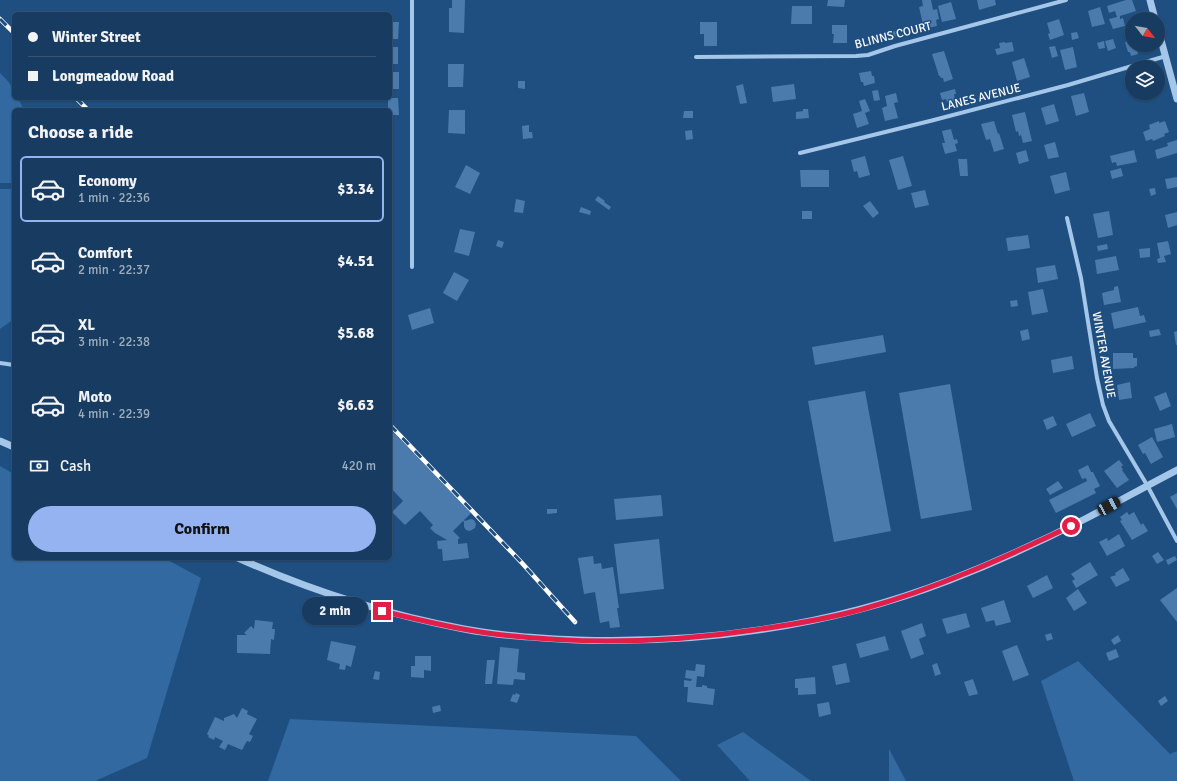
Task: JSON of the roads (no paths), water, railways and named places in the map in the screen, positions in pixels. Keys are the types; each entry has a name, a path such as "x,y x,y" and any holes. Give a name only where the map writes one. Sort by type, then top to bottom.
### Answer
{"street":[{"path":"412,0 412,267"},
{"name":"BLINNS COURT","path":"696,57 832,57 868,55 895,46 1066,0"},
{"path":"1150,0 1153,12"},
{"path":"1165,52 1177,100"},
{"name":"LANES AVENUE","path":"800,152 1068,85 1166,56"},
{"name":"WINTER AVENUE","path":"1067,218 1081,278 1097,378 1103,405 1110,421 1177,541"},
{"path":"0,363 12,365"},
{"path":"0,441 12,446"},
{"path":"242,560 275,575 321,592 382,611 418,620 488,633 514,636 624,641 714,635 804,623 862,609 920,591 1002,558 1084,520 1177,470"}],"railway":[{"path":"0,19 12,31"},
{"path":"78,100 86,108"},
{"path":"392,427 522,563 575,622"}]}
